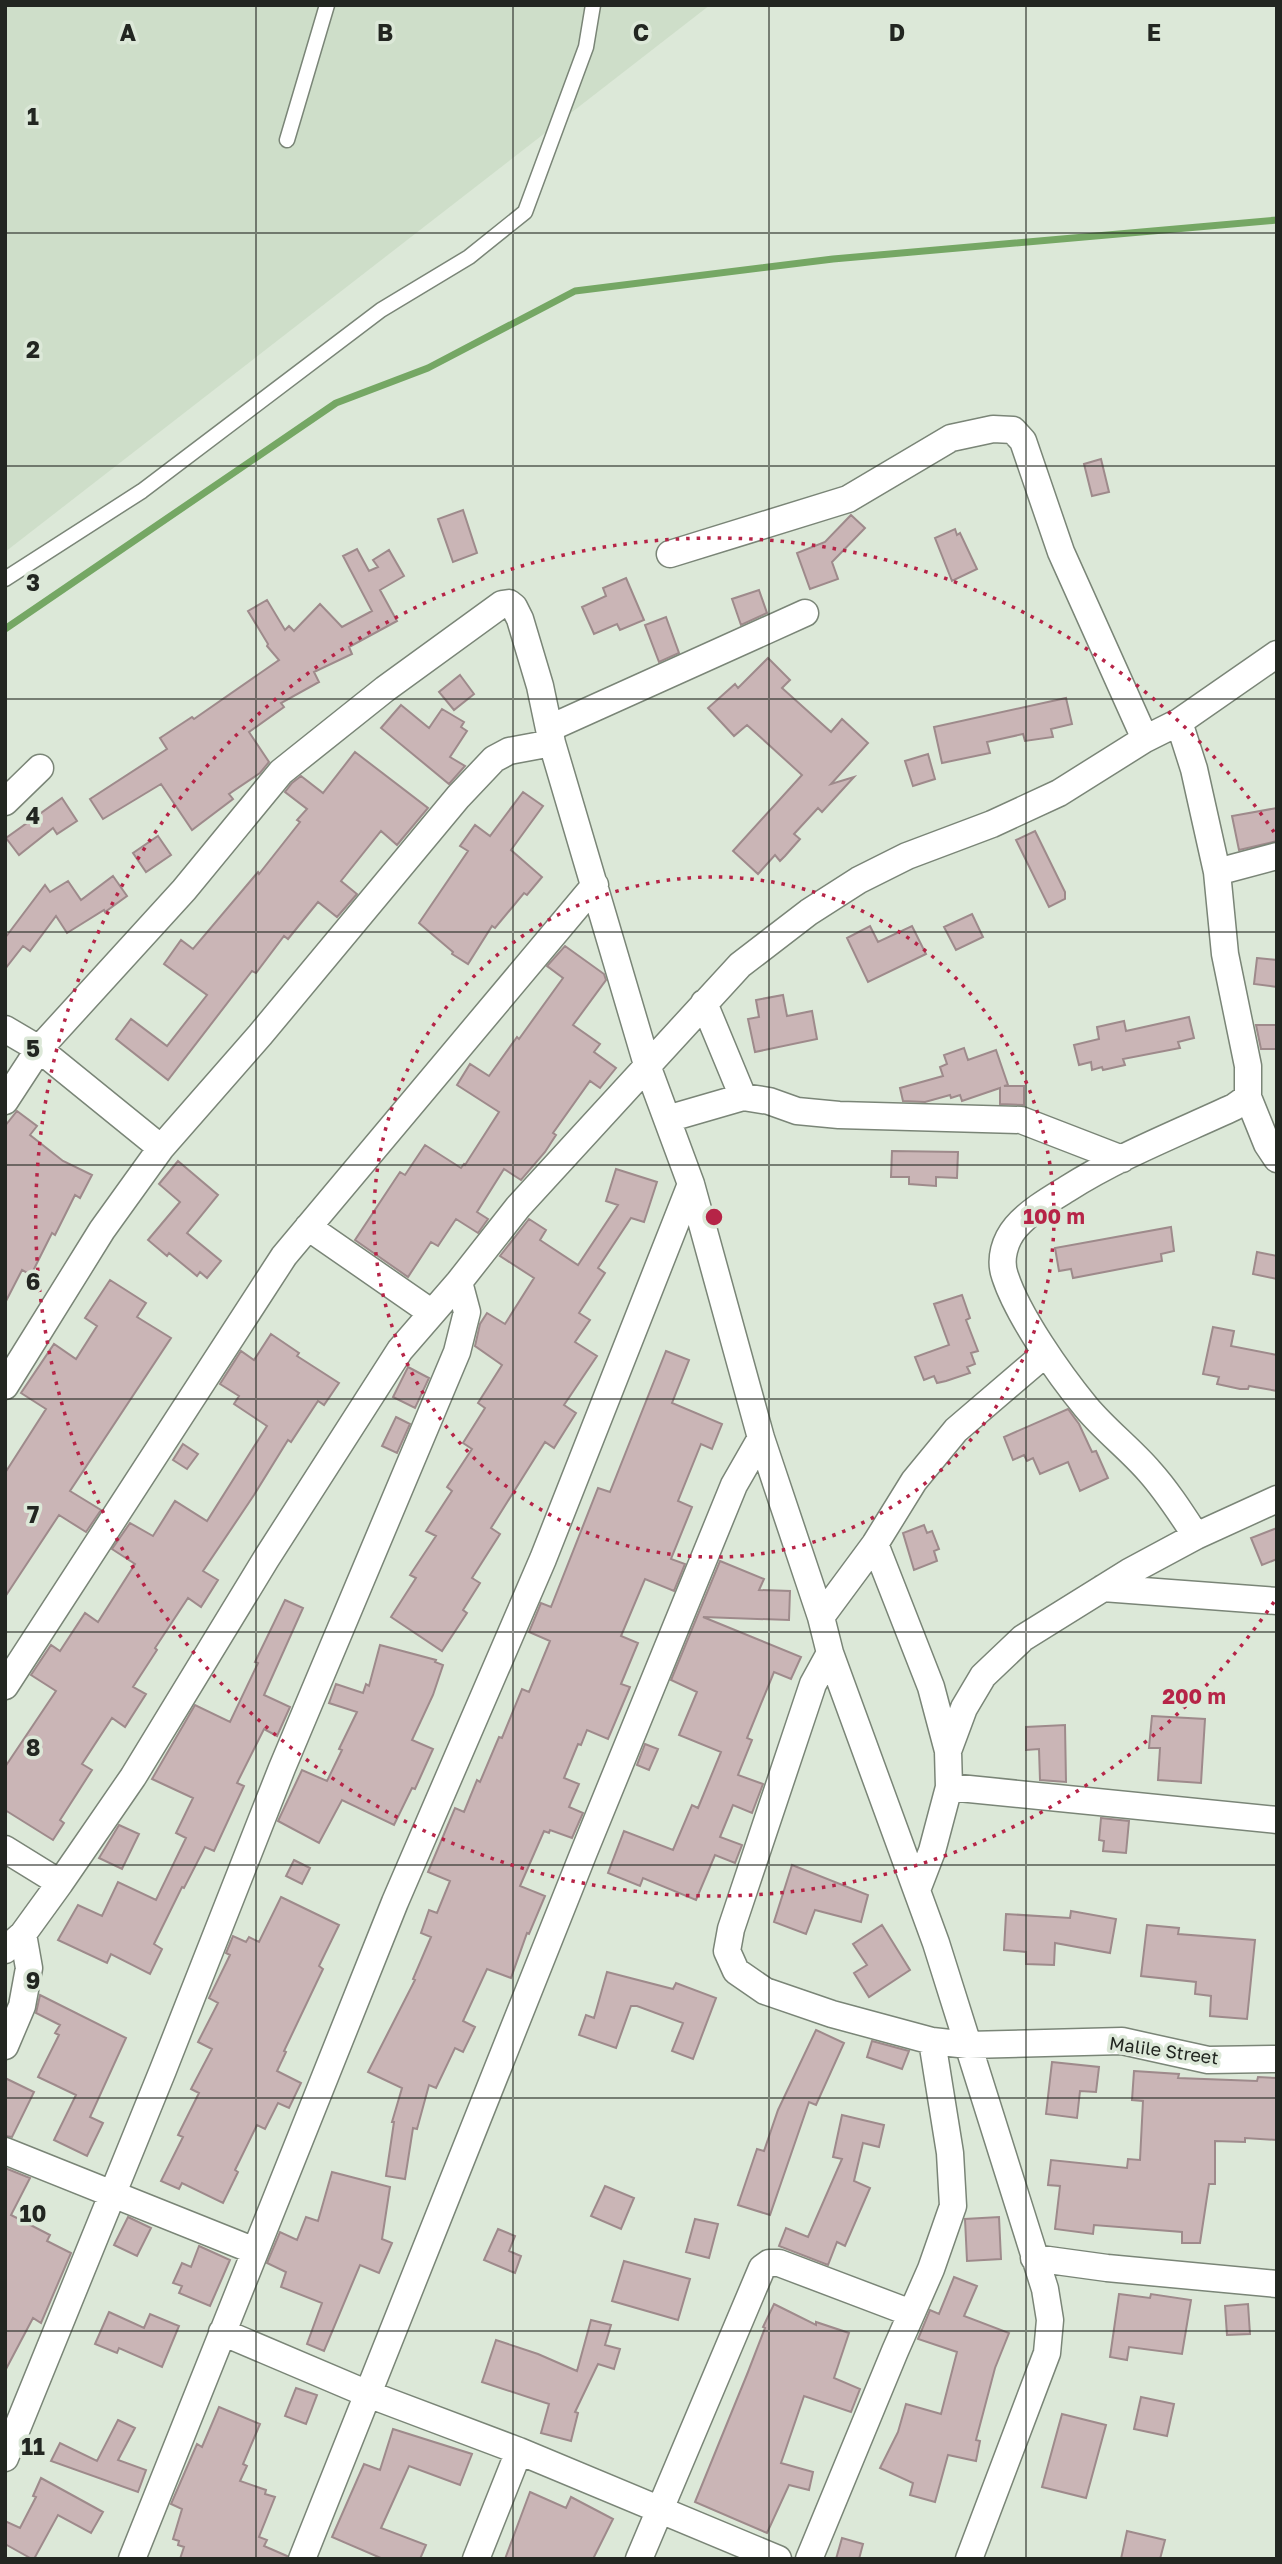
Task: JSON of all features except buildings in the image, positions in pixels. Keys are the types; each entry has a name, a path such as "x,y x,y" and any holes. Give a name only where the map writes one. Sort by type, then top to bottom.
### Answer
{"street":[{"path":"670,554 848,499 951,438 992,429 1013,430 1023,441 1061,552 1145,739"},
{"path":"5,1101 39,1049 184,890 281,772 385,688 502,604 509,603 514,607 520,619 551,736 648,1068 691,1184 761,1438 821,1617 830,1653 918,1890 1045,2289 1050,2320 1047,2353 969,2559"},
{"path":"5,1386 103,1230 161,1148 260,1035 458,797 494,759 551,736 805,613"},
{"path":"5,2046 22,2006 29,1968 14,1942 60,1883 134,1777 266,1559 393,1362 518,1207 648,1068 704,1003 740,965 771,940 859,880 907,856 992,824 1059,793 1145,739 1179,722 1277,654"},
{"path":"1179,722 1194,769 1217,872 1225,954 1248,1066 1248,1097 1267,1144 1277,1159"},
{"path":"5,802 40,768"},
{"path":"1217,872 1277,856"},
{"path":"5,1686 284,1256 595,885"},
{"path":"704,1003 743,1097"},
{"path":"5,1029 39,1049 161,1148"},
{"path":"667,1119 743,1097 769,1101 797,1111 839,1115 1021,1120 1122,1159"},
{"path":"1196,1536 1174,1501 1148,1470 1086,1407 1046,1353 1020,1309 1005,1276 1005,1242 1016,1227 1049,1200 1122,1159 1234,1107 1248,1097"},
{"path":"132,2559 395,1902 543,1559 691,1184"},
{"path":"308,1227 432,1313"},
{"path":"5,2458 168,2058 282,1768 457,1352 467,1312 459,1282"},
{"path":"821,1617 875,1544 914,1481 956,1430 1046,1353"},
{"path":"303,2559 734,1485 761,1438"},
{"path":"948,1751 964,1708 983,1676 1023,1638 1103,1588 1196,1536 1277,1499"},
{"path":"875,1544 931,1687 948,1751 949,1787 932,1851 918,1890"},
{"path":"1103,1588 1277,1601"},
{"name":"Malile Street","path":"830,1653 813,1685 731,1929 727,1951 736,1971 765,1991 832,2014 932,2042 968,2045 1122,2041 1208,2060 1277,2059"},
{"path":"949,1787 1277,1821"},
{"path":"5,1849 60,1883"},
{"path":"809,2559 931,2269 953,2206 950,2152 932,2042"},
{"path":"5,2151 255,2251"},
{"path":"1034,2258 1107,2268 1277,2284"},
{"path":"639,2559 762,2268 769,2263 779,2263 911,2313"},
{"path":"222,2332 368,2394 519,2451 778,2559"},
{"path":"476,2559 519,2451"}],"lane":[{"path":"287,140 327,5"},
{"path":"5,579 142,491 381,310 469,257 525,212 586,47 593,5"}],"shaded area":[{"path":"5,5 710,5 5,552"}],"waterway":[{"path":"5,629 336,403 428,368 575,291 833,259 1277,220"}]}
